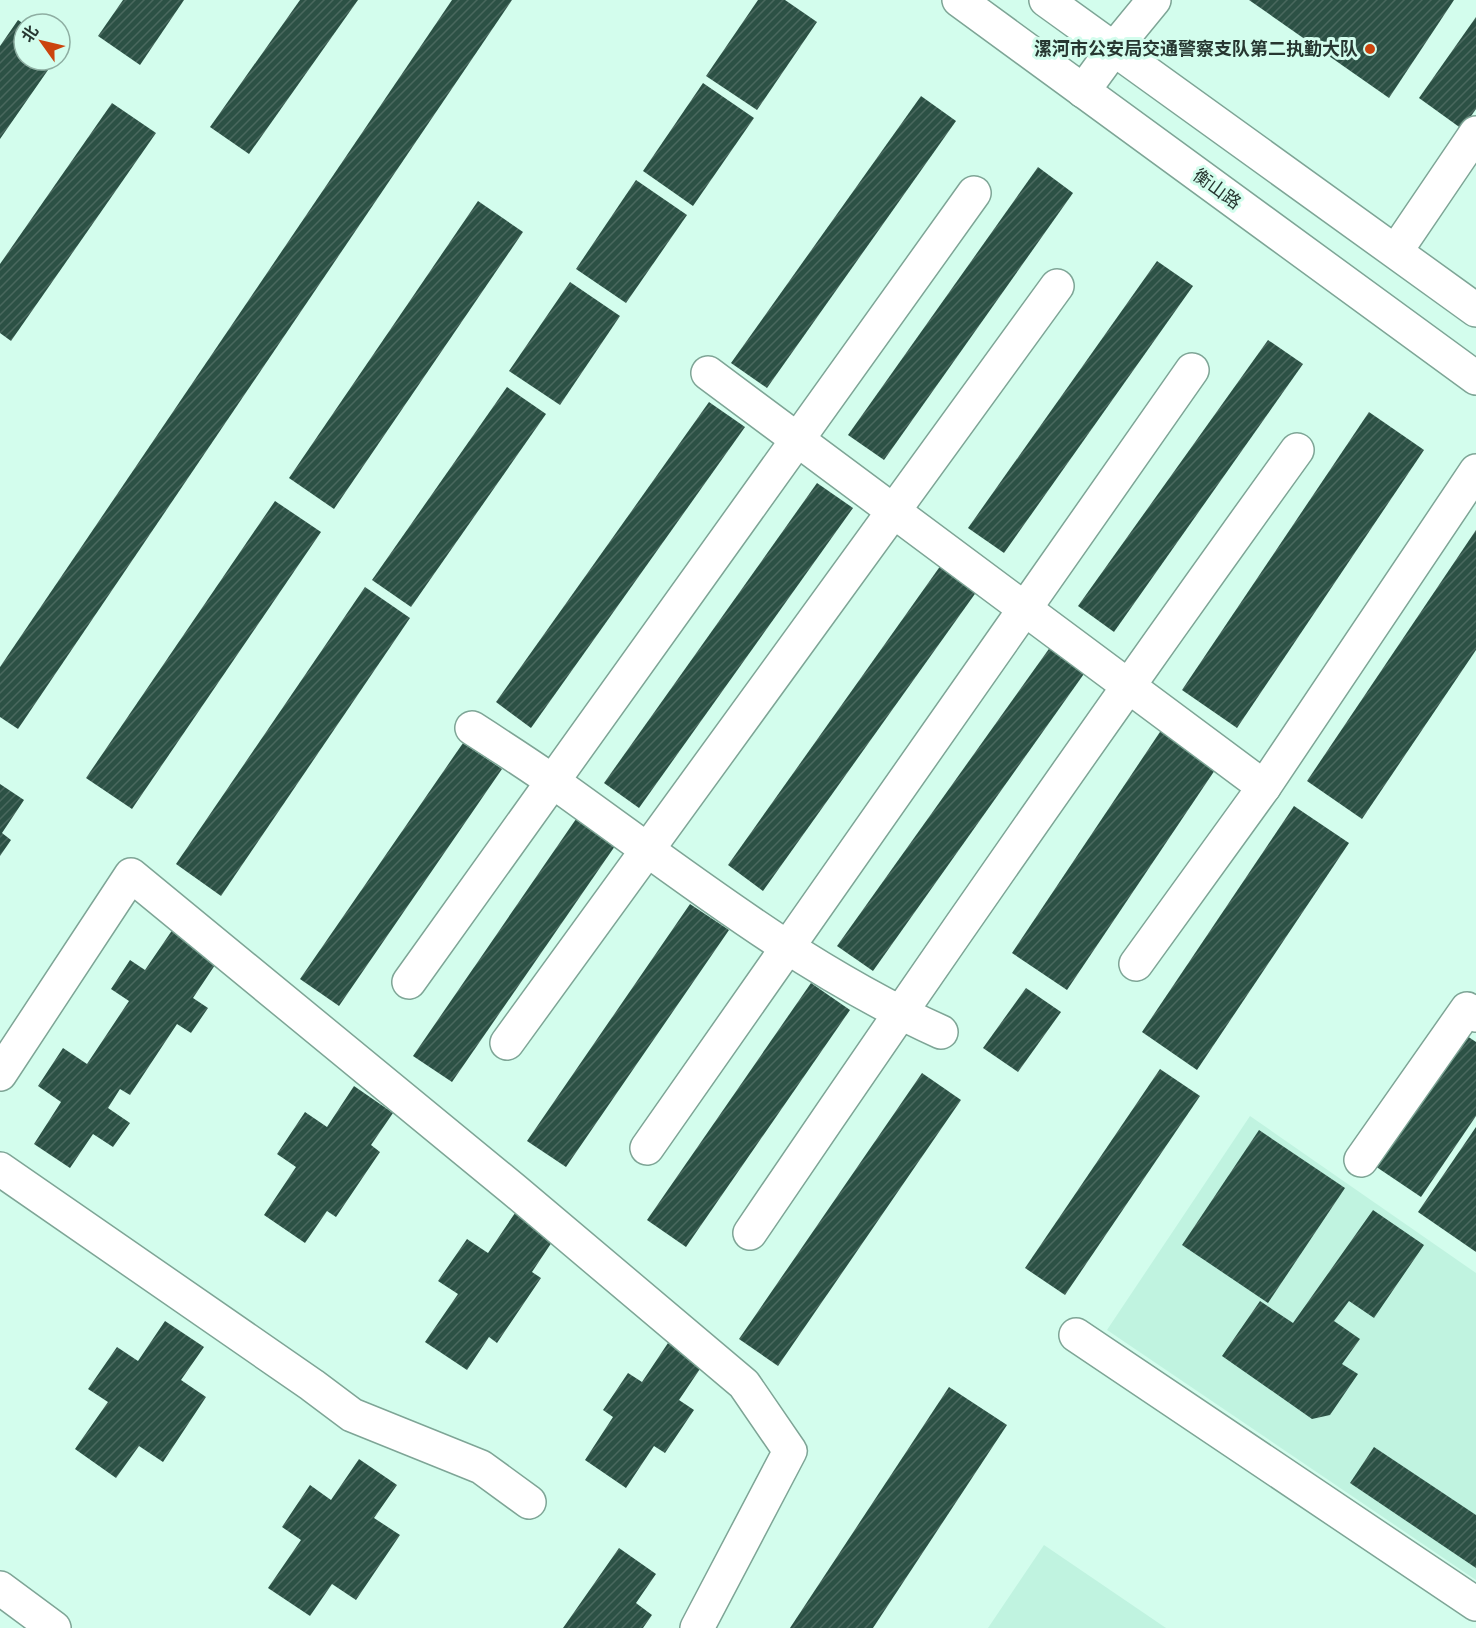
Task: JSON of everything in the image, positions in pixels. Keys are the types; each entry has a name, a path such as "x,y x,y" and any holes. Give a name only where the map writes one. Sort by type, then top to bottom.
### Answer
{"street":[{"name":"衡山路","path":"959,0 1476,378"},
{"path":"1046,0 1476,310"},
{"path":"1083,91 1154,0"},
{"path":"1396,251 1476,133"},
{"path":"409,982 974,193"},
{"path":"507,1043 1057,286"},
{"path":"647,1148 1192,370"},
{"path":"708,373 1264,787"},
{"path":"750,1233 899,1013 1128,685 1297,450"},
{"path":"1137,964 1264,787 1476,471"},
{"path":"472,728 553,781 787,948 899,1013 941,1032"},
{"path":"0,1074 131,875 513,1189 744,1384 790,1451 697,1628"},
{"path":"1360,1160 1467,1009 1476,1015"},
{"path":"0,1168 352,1415 481,1467 529,1502"},
{"path":"1076,1335 1476,1604"},
{"path":"0,1588 54,1628"}],"shaded area":[{"path":"1250,1116 1476,1273 1476,1580 1107,1330"},
{"path":"1044,1545 1166,1628 988,1628"}],"building":[{"path":"123,0 184,0 140,65 98,36"},
{"path":"300,0 358,0 249,154 210,127"},
{"path":"452,0 512,0 18,729 0,717 0,667"},
{"path":"758,0 785,0 817,22 757,110 706,76"},
{"name":"漯河市公安局交通警察支队第二执勤大队","path":"1249,0 1454,0 1389,98"},
{"path":"1476,17 1476,109 1462,129 1419,98"},
{"path":"12,29 12,72 47,72 0,139 0,46"},
{"path":"703,83 754,118 693,206 643,171"},
{"path":"921,96 956,121 767,388 731,363"},
{"path":"112,103 156,133 11,341 0,333 0,264"},
{"path":"1038,167 1073,193 884,460 848,435"},
{"path":"636,180 687,215 626,303 576,269"},
{"path":"478,201 523,232 334,509 289,478"},
{"path":"1157,261 1193,286 1004,553 968,528"},
{"path":"570,282 620,316 560,405 509,371"},
{"path":"1268,340 1303,364 1114,632 1078,606"},
{"path":"507,387 546,414 411,607 372,580"},
{"path":"709,402 745,427 531,728 496,702"},
{"path":"1369,412 1424,450 1237,728 1182,690"},
{"path":"817,483 853,508 639,808 604,783"},
{"path":"275,501 321,532 132,809 86,778"},
{"path":"1476,530 1476,650 1362,819 1307,781"},
{"path":"941,565 977,591 763,891 728,865"},
{"path":"365,587 410,618 221,896 176,864"},
{"path":"1051,646 1086,671 873,971 837,946"},
{"path":"1164,726 1219,764 1067,990 1012,953"},
{"path":"463,743 502,769 339,1006 300,979"},
{"path":"0,784 24,800 2,833 11,840 0,856"},
{"path":"1294,806 1349,843 1197,1070 1142,1032"},
{"path":"576,819 615,846 452,1082 413,1056"},
{"path":"690,904 729,930 566,1167 527,1141"},
{"path":"173,929 219,959 193,998 208,1008 191,1033 177,1024 130,1095 120,1089 108,1108 130,1123 113,1147 93,1134 70,1168 34,1144 61,1102 38,1086 63,1048 87,1064 129,1001 111,989 130,960 145,970"},
{"path":"811,983 850,1010 686,1247 647,1220"},
{"path":"1026,988 1061,1012 1018,1072 983,1048"},
{"path":"1461,1032 1476,1042 1476,1116 1421,1197 1372,1164"},
{"path":"1160,1069 1200,1096 1065,1295 1025,1268"},
{"path":"922,1073 961,1100 778,1366 739,1339"},
{"path":"354,1086 393,1113 371,1145 380,1152 336,1217 327,1211 305,1243 264,1215 296,1167 277,1154 305,1112 327,1127"},
{"path":"1476,1127 1476,1252 1418,1212"},
{"path":"1259,1130 1345,1188 1268,1303 1182,1245"},
{"path":"1373,1210 1424,1245 1374,1318 1349,1301 1334,1321 1360,1339 1342,1364 1358,1374 1330,1415 1312,1419 1222,1356 1260,1301 1293,1323"},
{"path":"515,1213 554,1239 532,1272 541,1278 497,1343 489,1337 467,1370 425,1342 458,1294 438,1281 467,1239 488,1253"},
{"path":"165,1321 204,1347 181,1380 206,1397 163,1462 139,1446 116,1478 75,1449 108,1402 88,1389 117,1347 138,1361"},
{"path":"668,1343 702,1366 679,1400 694,1410 665,1453 654,1446 626,1488 585,1460 613,1417 603,1410 628,1373 642,1382"},
{"path":"949,1387 1007,1425 873,1628 790,1628"},
{"path":"1374,1447 1476,1515 1476,1568 1350,1483"},
{"path":"359,1459 397,1485 374,1518 400,1535 356,1600 332,1584 310,1616 268,1588 301,1540 282,1527 310,1485 331,1500"},
{"path":"619,1548 656,1574 636,1603 652,1615 643,1628 563,1628"}],"place":[{"name":"漯河市公安局交通警察支队第二执勤大队","path":"1370,49"}]}
